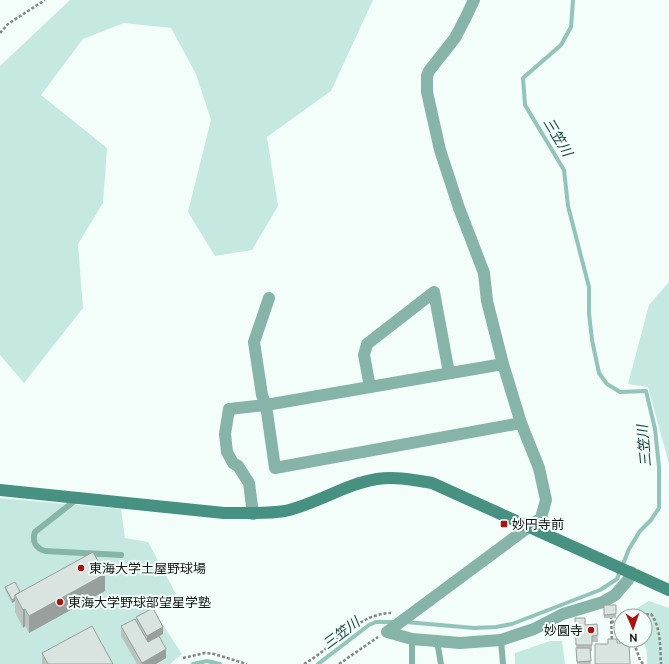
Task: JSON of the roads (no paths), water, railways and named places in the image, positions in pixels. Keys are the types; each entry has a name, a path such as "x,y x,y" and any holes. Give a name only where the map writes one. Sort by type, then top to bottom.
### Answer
{"street":[{"path":"474,0 455,38 429,71 427,76 427,92 440,150 459,208 484,273 487,301 503,364 522,424 539,468 546,500 541,518 390,630 412,639 460,643 501,640 534,629 563,614 603,602 615,595 628,580 631,572"},
{"path":"370,387 364,355 367,344 434,292 449,373"},
{"path":"269,298 254,342 262,395 266,406 275,468 522,424"},
{"path":"253,514 249,483 238,466 233,463 227,452 226,434 229,409 266,406 503,364"},
{"path":"0,490 224,513 253,514 285,511 310,503 341,490 377,479 404,478 432,483 669,590"}],"lane":[{"path":"78,498 35,532 33,538 36,546 41,550 121,555"},
{"path":"412,639 412,664"},
{"path":"501,640 503,664"},
{"path":"436,641 441,664"}],"waterway":[{"name":"三笠川","path":"406,622 474,628 496,627 512,624 600,590 617,579 629,549 640,531 651,520 659,508 659,467 655,429 646,391 620,392 607,384 599,373 592,340 589,313 589,287 568,206 564,170 525,105 523,78 561,45 571,27 573,0"},
{"name":"三笠川","path":"318,664 369,625 376,622 395,622"},
{"name":"三笠川","path":"193,664 207,661 220,664"}],"place":[{"name":"妙円寺前","path":"504,524"},
{"name":"東海大学土屋野球場","path":"81,568"},
{"name":"東海大学野球部望星学塾","path":"60,602"},
{"name":"妙圓寺","path":"591,630"}]}
